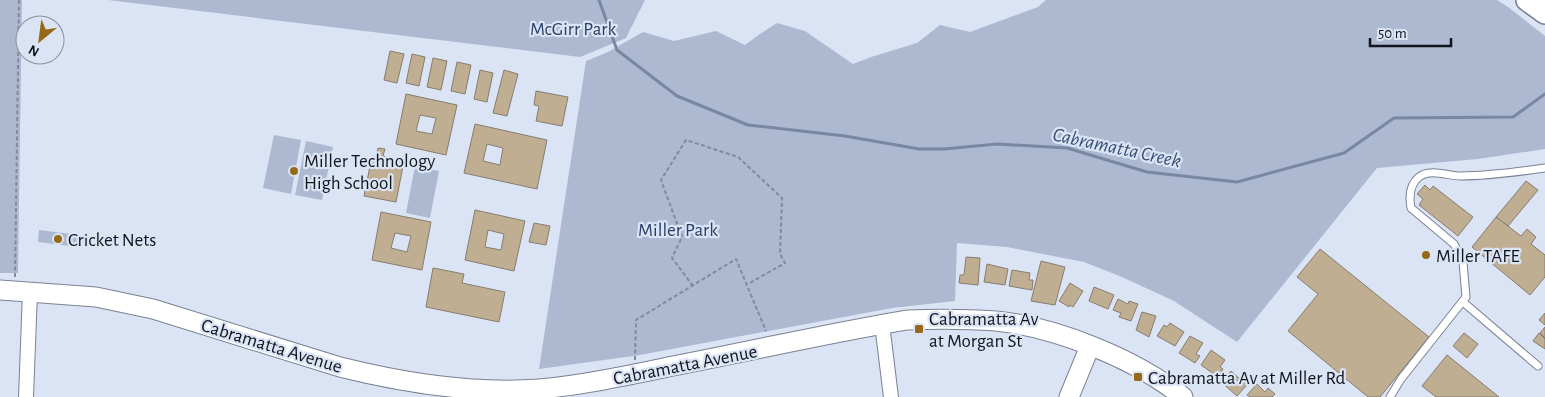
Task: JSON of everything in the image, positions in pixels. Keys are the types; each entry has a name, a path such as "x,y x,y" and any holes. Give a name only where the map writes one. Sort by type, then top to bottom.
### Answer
{"main road":[{"path":"1527,0 1545,13"}],"street":[{"name":"Cabramatta Avenue","path":"0,290 96,297 153,309 340,367 387,378 451,387 538,393 882,324 908,320 947,318 997,321 1039,330 1090,346 1141,369 1183,397"},
{"path":"26,397 30,292"},
{"path":"882,324 891,397"},
{"path":"1069,397 1090,346"}],"lane":[{"path":"1390,397 1401,379 1466,297 1463,262 1454,244 1411,208 1409,196 1412,186 1420,176 1429,172 1460,176 1545,168"},
{"path":"1463,302 1538,366"}],"path":[{"path":"15,276 19,0"},
{"path":"693,286 672,258 682,237 661,180 686,140 738,157 782,198 780,254 785,263 748,284"},
{"path":"635,360 636,320 736,259 768,336"}],"green space":[{"path":"0,0 22,0 22,15 15,15 15,65 21,65 18,273 0,273"},
{"name":"McGirr Park","path":"108,0 645,0 626,38 580,57"},
{"name":"Miller Park","path":"1046,0 1497,0 1545,36 1545,149 1478,159 1377,168 1237,342 1174,301 1084,262 1007,247 957,243 955,301 892,308 640,355 539,369 586,61 608,52 643,32 674,41 716,31 745,45 777,23 805,31 853,64 917,43 940,25 970,32 1038,7"},
{"path":"274,135 301,140 291,194 263,188"},
{"path":"306,141 333,147 322,200 295,195"},
{"path":"415,166 439,171 430,218 406,213"},
{"name":"Cricket Nets","path":"39,230 79,235 78,247 38,242"}],"building":[{"path":"390,51 404,54 397,83 384,80"},
{"path":"412,54 425,57 419,86 406,83"},
{"path":"433,58 447,61 441,90 427,87"},
{"path":"457,62 471,65 465,94 451,91"},
{"path":"480,70 493,73 487,102 474,99"},
{"path":"504,70 518,74 507,116 493,113"},
{"path":"536,91 568,97 562,126 536,121 539,106 534,105"},
{"path":"406,94 457,105 446,155 396,144","holes":["420,115 436,118 432,134 416,131"]},
{"path":"475,124 547,140 537,189 464,173","holes":["487,144 503,148 500,165 483,161"]},
{"path":"378,148 385,149 383,156 404,161 396,202 364,196 372,156 376,157"},
{"path":"1526,181 1538,190 1508,226 1496,217"},
{"path":"1425,185 1430,190 1433,186 1473,217 1458,236 1419,205 1423,199 1417,194"},
{"path":"475,210 525,221 514,271 465,260","holes":["488,230 504,234 501,250 485,247"]},
{"path":"381,212 431,222 422,270 372,260","holes":["395,233 411,236 407,252 391,248"]},
{"path":"1496,217 1521,236 1527,229 1536,237 1531,244 1545,255 1545,277 1530,295 1472,247"},
{"path":"534,223 550,226 546,245 529,242"},
{"path":"1320,249 1429,337 1380,397 1368,397 1288,331 1318,294 1297,277"},
{"path":"966,257 980,258 978,285 959,283 960,275 964,275"},
{"path":"1041,261 1065,267 1055,305 1031,301"},
{"path":"987,264 1008,269 1005,285 984,282"},
{"path":"433,268 464,274 462,283 505,292 499,322 426,307"},
{"path":"1012,270 1030,273 1029,280 1033,280 1032,290 1009,286"},
{"path":"1070,283 1083,291 1073,307 1070,305 1069,307 1059,301"},
{"path":"1094,287 1114,295 1108,309 1089,301"},
{"path":"1118,299 1128,304 1129,301 1138,304 1131,321 1119,317 1121,313 1113,310"},
{"path":"1142,312 1156,316 1149,337 1136,330"},
{"path":"1545,313 1545,325 1539,320"},
{"path":"1170,323 1184,332 1175,346 1157,336 1164,325 1167,327"},
{"path":"1545,327 1545,338 1540,333"},
{"path":"1464,333 1478,344 1467,358 1453,346"},
{"path":"1539,333 1545,339 1545,349 1533,341"},
{"path":"1190,336 1203,343 1196,354 1200,356 1195,363 1179,353"},
{"path":"1211,350 1225,360 1220,367 1223,369 1218,377 1201,365"},
{"path":"1447,355 1499,397 1436,397 1422,386"},
{"path":"1231,371 1241,380 1247,373 1253,378 1237,396 1221,382"},
{"path":"1257,384 1265,392 1268,388 1275,394 1272,397 1250,397 1247,395"}],"waterway":[{"name":"Cabramatta Creek","path":"599,0 617,50 677,96 748,125 845,136 919,149 944,149 997,144 1067,148 1147,172 1237,182 1344,153 1394,118 1513,117 1545,94"}],"place":[{"name":"Miller Technology High School","path":"294,171"},
{"name":"Cricket Nets","path":"58,239"},
{"name":"Miller TAFE","path":"1426,255"},
{"name":"Cabramatta Av at Morgan St","path":"919,329"},
{"name":"Cabramatta Av at Miller Rd","path":"1138,377"}]}
